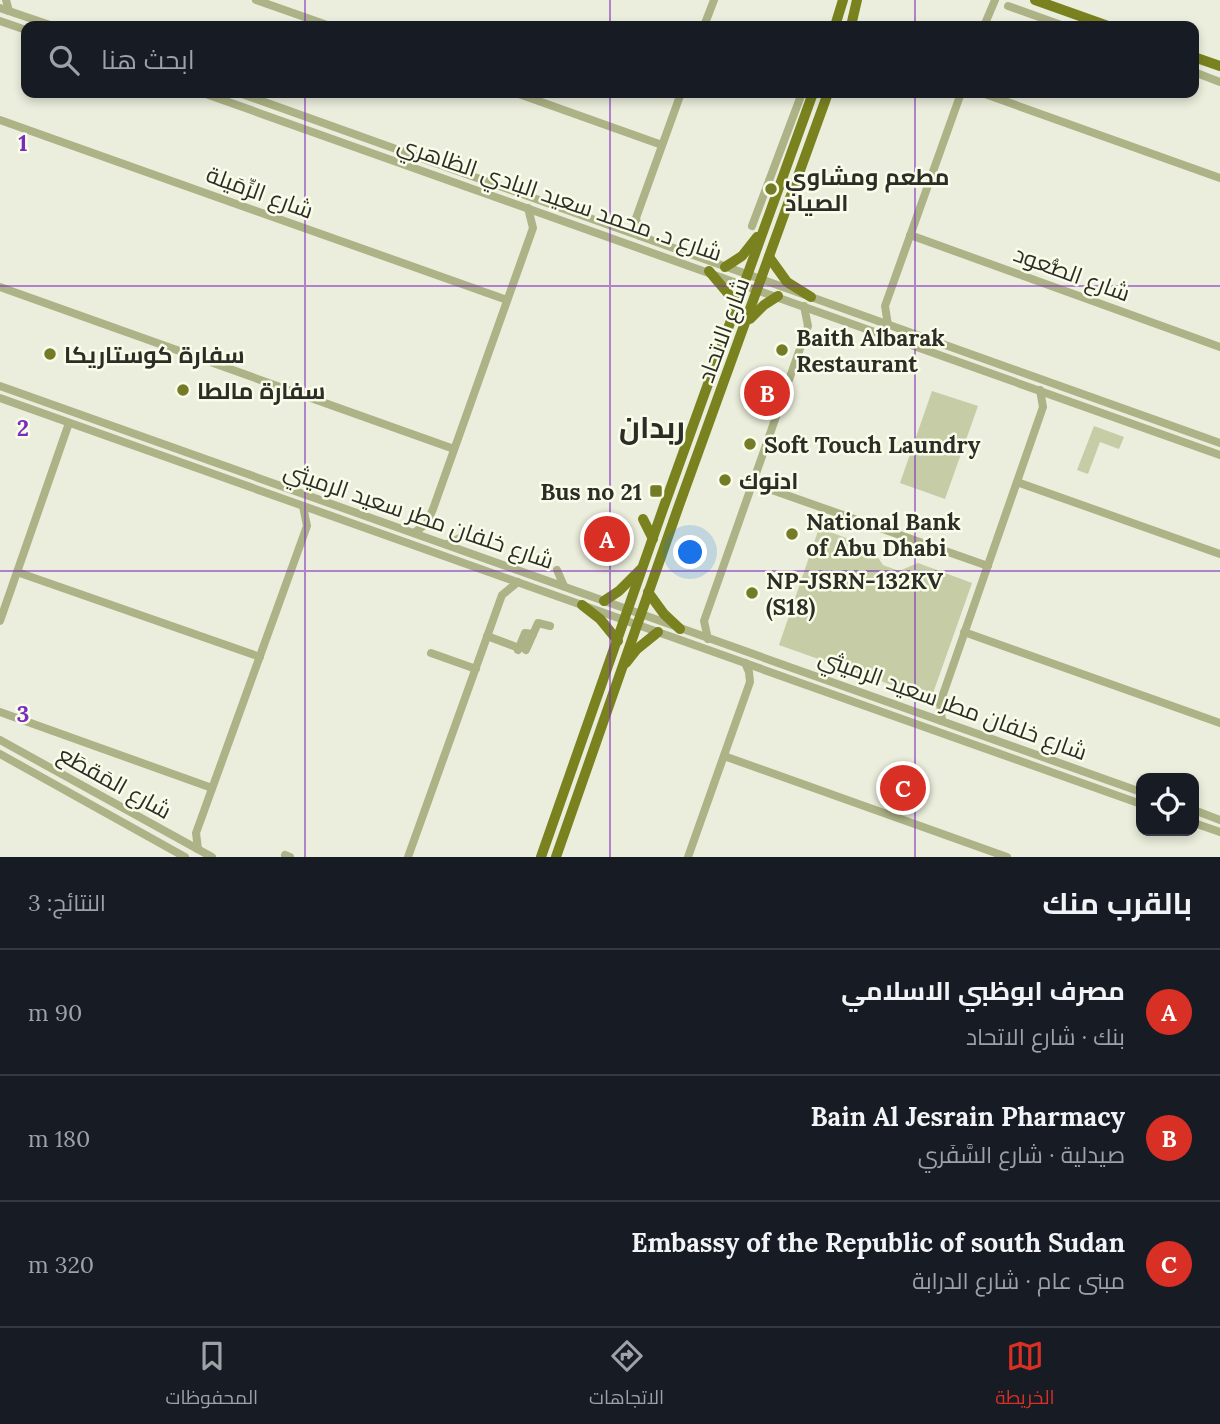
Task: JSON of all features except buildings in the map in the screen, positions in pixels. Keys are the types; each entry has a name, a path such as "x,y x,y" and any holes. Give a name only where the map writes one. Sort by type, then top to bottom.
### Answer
{"main road":[{"path":"837,21 843,0"},
{"path":"853,21 858,0"},
{"path":"1036,1 1094,21"},
{"path":"1199,59 1220,66"},
{"name":"شارع الاتحاد","path":"541,857 811,98"},
{"name":"شارع الاتحاد","path":"556,857 638,620 826,98"},
{"path":"768,182 778,192"},
{"path":"725,267 746,252 766,226"},
{"path":"769,257 787,282 807,301"},
{"path":"709,271 737,304"},
{"path":"746,325 764,305 778,296"},
{"path":"643,519 653,539"},
{"path":"604,601 619,591 643,566"},
{"path":"648,592 664,614 682,630"},
{"path":"582,605 600,619 618,640"},
{"path":"622,669 637,649 658,632"}],"street":[{"path":"6,0 9,11"},
{"path":"256,0 316,21"},
{"path":"706,21 714,0"},
{"path":"986,21 993,1"},
{"path":"1035,16 1036,1"},
{"path":"1008,6 1050,21"},
{"path":"0,8 33,21"},
{"path":"1,22 21,28"},
{"path":"1199,74 1220,82"},
{"name":"شارع د. محمد سعيد البادي الظاهري","path":"217,98 709,271 746,279 807,301 870,318 1220,443"},
{"name":"شارع د. محمد سعيد البادي الظاهري","path":"253,98 725,267 746,279"},
{"path":"530,98 662,145"},
{"path":"622,230 636,218 679,98"},
{"path":"752,226 800,98"},
{"path":"888,325 885,306 959,98"},
{"path":"996,98 1220,178"},
{"name":"شارع الرِّمَيلة","path":"0,120 507,300"},
{"path":"501,199 505,188"},
{"path":"528,208 533,228"},
{"path":"430,539 427,523 533,228 550,215"},
{"path":"636,218 640,236"},
{"name":"شارع الصُّعود","path":"910,235 1220,346"},
{"name":"شارع د. محمد سعيد البادي الظاهري","path":"760,284 778,296 807,301 825,313 1220,454"},
{"path":"0,287 454,449"},
{"path":"708,639 704,621 808,326 807,301"},
{"path":"870,318 885,306"},
{"path":"808,326 825,313"},
{"path":"909,343 914,340 914,334"},
{"name":"شارع خلفان مطر سعيد الرميثي","path":"0,386 564,586 604,601 626,615"},
{"path":"942,721 940,703 1044,407 1040,390"},
{"path":"1044,407 1059,397"},
{"name":"شارع خلفان مطر سعيد الرميثي","path":"0,398 582,605 626,615 658,632 1136,802"},
{"path":"0,621 69,422"},
{"path":"104,435 108,424"},
{"path":"1017,482 1220,554"},
{"path":"752,483 988,566"},
{"path":"278,497 282,487"},
{"path":"198,849 196,833 307,526 303,506"},
{"path":"307,526 324,513"},
{"path":"414,533 427,523"},
{"path":"447,544 464,536"},
{"path":"557,570 564,586"},
{"path":"17,572 260,657"},
{"path":"498,575 502,595"},
{"path":"408,857 502,595 518,582"},
{"name":"شارع خلفان مطر سعيد الرميثي","path":"638,620 682,630 1136,790"},
{"path":"682,630 704,621"},
{"path":"487,636 521,649 524,633 533,634 538,623 550,626"},
{"path":"964,632 1220,723"},
{"path":"431,653 476,669"},
{"path":"688,857 750,682 744,663"},
{"path":"795,681 799,677 799,670"},
{"path":"750,682 767,671"},
{"path":"925,715 940,703"},
{"path":"0,712 212,789"},
{"name":"شارع المَقطَع","path":"0,740 212,857"},
{"name":"شارع المَقطَع","path":"0,754 185,857"},
{"path":"724,756 1007,857"},
{"path":"47,780 59,780 68,786 75,782"},
{"path":"1199,812 1220,820"},
{"path":"1199,825 1220,832"},
{"path":"184,842 196,833"}],"green space":[{"path":"932,391 978,406 945,499 900,483"},
{"path":"1094,426 1124,437 1119,449 1100,442 1088,474 1077,470"},
{"path":"819,528 871,547 883,565 899,571 918,563 972,583 931,699 779,645"}],"place":[{"name":"مطعم ومشاوي الصياد","path":"771,189"},
{"name":"Baith Albarak Restaurant","path":"782,350"},
{"name":"سفارة كوستاريكا","path":"50,354"},
{"name":"سفارة مالطا","path":"183,390"},
{"name":"Bain Al Jesrain Pharmacy","path":"767,393"},
{"name":"Soft Touch Laundry","path":"750,444"},
{"name":"ادنوك","path":"725,480"},
{"name":"Bus no 21","path":"656,491"},
{"name":"National Bank of Abu Dhabi","path":"792,534"},
{"name":"مصرف ابوظبي الاسلامي","path":"607,539"},
{"name":"NP-JSRN-132KV (S18)","path":"752,593"},
{"name":"Embassy of the Republic of south Sudan","path":"903,788"}],"district":[{"name":"ربدان","path":"652,427"}]}
